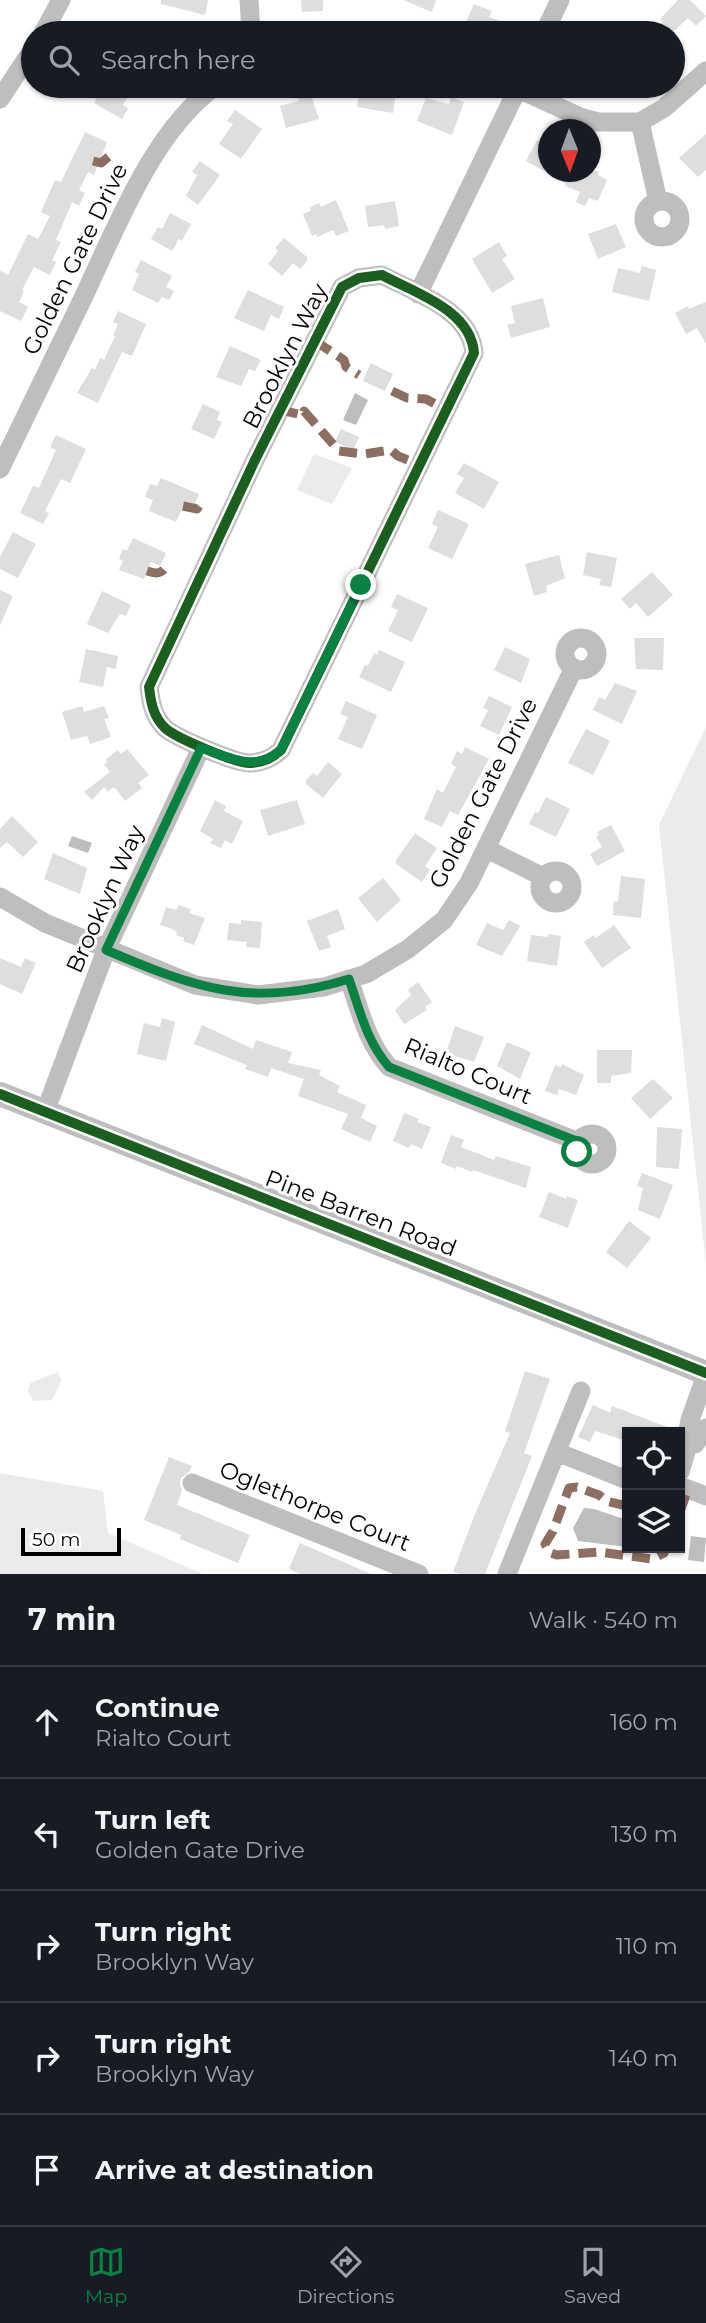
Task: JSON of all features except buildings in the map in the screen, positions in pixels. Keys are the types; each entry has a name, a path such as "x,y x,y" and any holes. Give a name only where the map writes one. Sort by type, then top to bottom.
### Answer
{"main road":[{"name":"Pine Barren Road","path":"0,1094 435,1264 706,1374"}],"street":[{"path":"50,21 61,0"},
{"path":"249,0 250,21"},
{"path":"550,21 560,0"},
{"path":"0,100 21,68"},
{"path":"685,90 706,71"},
{"name":"Golden Gate Drive","path":"0,469 7,438 160,144 200,98"},
{"path":"418,295 511,98"},
{"path":"539,98 580,117 603,123 640,122 675,98"},
{"path":"640,122 659,201"},
{"name":"Brooklyn Way","path":"382,275 418,295 455,314 474,342 474,353 281,750 269,760 248,764 201,748 165,728 151,707 149,687 255,460 342,287 359,278 382,275"},
{"name":"Golden Gate Drive","path":"0,897 45,923 195,985 258,995 324,987 366,974 408,949 444,920 469,883 487,849 523,769 574,668"},
{"name":"Brooklyn Way","path":"45,1112 106,950 201,748"},
{"path":"487,849 543,877"},
{"name":"Rialto Court","path":"349,979 369,1037 376,1052 389,1067 579,1142"},
{"path":"685,1460 693,1441 690,1420 706,1374"},
{"path":"507,1574 581,1391"},
{"path":"557,1452 622,1478"},
{"name":"Oglethorpe Court","path":"192,1483 419,1574"},
{"path":"685,1488 706,1496"}],"shaded area":[{"path":"355,393 368,400 356,425 343,420"},
{"path":"314,454 352,468 332,504 297,490"},
{"path":"706,727 706,1265 659,825"},
{"path":"72,836 92,843 88,853 68,846"},
{"path":"58,1372 61,1381 52,1400 33,1401 28,1391 30,1383"},
{"path":"0,1473 103,1491 108,1533 203,1574 0,1574"},
{"path":"584,1508 622,1518 622,1546 578,1541 573,1528"},
{"path":"691,1536 706,1538 704,1562 688,1560"}],"marked path":[{"path":"93,161 101,163 112,154"},
{"path":"315,341 344,360 346,367 359,375"},
{"path":"392,391 407,398 426,399 446,410"},
{"path":"280,410 303,415 304,411 339,451 364,454 391,450 398,456 420,465"},
{"path":"183,506 197,509 201,503"},
{"path":"147,571 160,572 168,563"},
{"path":"622,1505 606,1501 599,1495 577,1487 569,1488 553,1531 545,1544 551,1553 557,1555 599,1552 652,1559 664,1553"},
{"path":"685,1498 688,1489"}],"cycle path":[{"path":"382,275 425,296 452,314 471,338 474,353 281,750 260,762 233,759 193,744 165,728 153,709 149,687 255,460 342,287 359,278 382,275"},
{"path":"0,1094 706,1373"}],"route":[{"path":"361,585 281,750 269,760 248,764 201,748 106,950 195,985 236,993 287,993 324,987 349,979 369,1037 376,1052 389,1067 579,1142 577,1152"}]}
